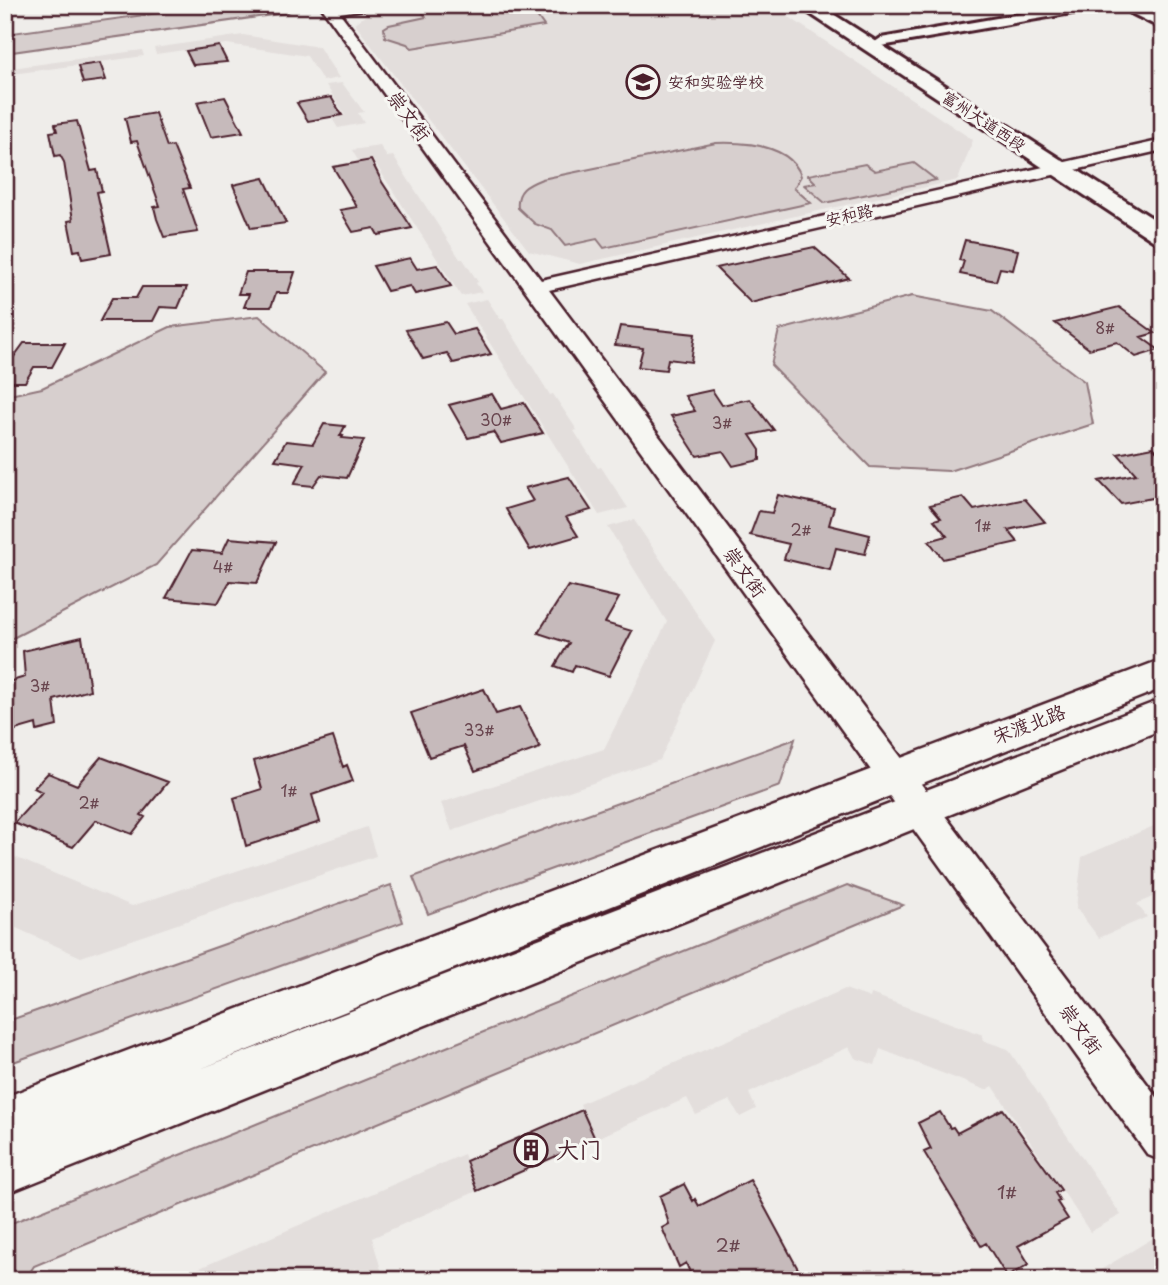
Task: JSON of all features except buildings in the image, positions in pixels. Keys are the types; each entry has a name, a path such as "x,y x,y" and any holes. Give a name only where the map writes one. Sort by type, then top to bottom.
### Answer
{"main road":[{"name":"富州大道西段","path":"806,5 1065,165 1163,220"},
{"name":"富州大道西段","path":"824,5 1065,165 1163,236"},
{"name":"宋渡北路","path":"907,791 1163,673"},
{"name":"宋渡北路","path":"907,791 1163,713"},
{"path":"5,1121 429,959 907,791"},
{"path":"5,1169 907,791"}],"street":[{"path":"329,8 365,5"},
{"path":"881,42 1095,5"},
{"path":"1121,5 1163,25"},
{"name":"崇文街","path":"329,8 1163,1140"},
{"name":"安和路","path":"536,287 1065,165 1163,145"}],"shaded area":[{"path":"217,5 300,5 286,13 5,53 5,34"},
{"name":"安和实验学校","path":"410,5 771,5 973,140 958,180 580,264 529,251 354,23 373,11"},
{"path":"438,5 519,7 534,12 544,26 412,48 385,37 384,28 426,17 419,8"},
{"path":"243,35 319,47 339,78 323,81 307,56 227,44 156,54 154,48"},
{"path":"142,50 144,56 5,75 5,69"},
{"path":"342,83 364,112 358,113 364,123 338,128 333,120 332,117 345,115 326,85"},
{"path":"716,143 765,147 787,157 801,176 794,188 811,203 604,248 597,239 565,246 552,230 535,224 518,208 521,192 542,179"},
{"path":"380,146 387,157 393,156 460,259 463,259 482,292 461,296 373,160 359,162 352,150"},
{"path":"914,163 936,180 825,203 804,185 816,183 808,175 865,164 875,171"},
{"path":"912,296 992,311 1085,382 1093,424 949,471 870,467 771,365 779,330"},
{"path":"487,299 500,319 503,319 550,395 553,394 577,430 574,431 598,468 601,467 628,508 599,515 465,304"},
{"path":"259,316 325,372 156,565 5,642 5,396 42,388 170,327"},
{"path":"634,520 715,641 660,760 452,831 441,803 604,749 667,622 608,527"},
{"path":"795,739 780,786 428,914 413,877"},
{"path":"1163,822 1163,892 1137,904 1147,917 1099,938 1076,908 1082,857"},
{"path":"367,827 376,856 81,957 5,923 5,853 132,906"},
{"path":"391,885 403,922 5,1065 5,1022"},
{"path":"847,885 903,905 34,1266 25,1280 5,1280 5,1228 9,1224"},
{"path":"845,989 870,998 871,994 983,1035 982,1040 1008,1049 1121,1215 1090,1232 993,1086 986,1090 880,1049 875,1065 855,1058 849,1047 749,1093 756,1109 740,1117 730,1100 696,1115 687,1098 595,1139 580,1104"},
{"path":"464,1154 477,1191 372,1238 384,1280 359,1280 356,1268 330,1280 172,1280"},
{"path":"1163,1232 1163,1280 1084,1280"}],"place":[{"name":"安和实验学校","path":"643,82"},
{"name":"大门","path":"531,1150"}]}
